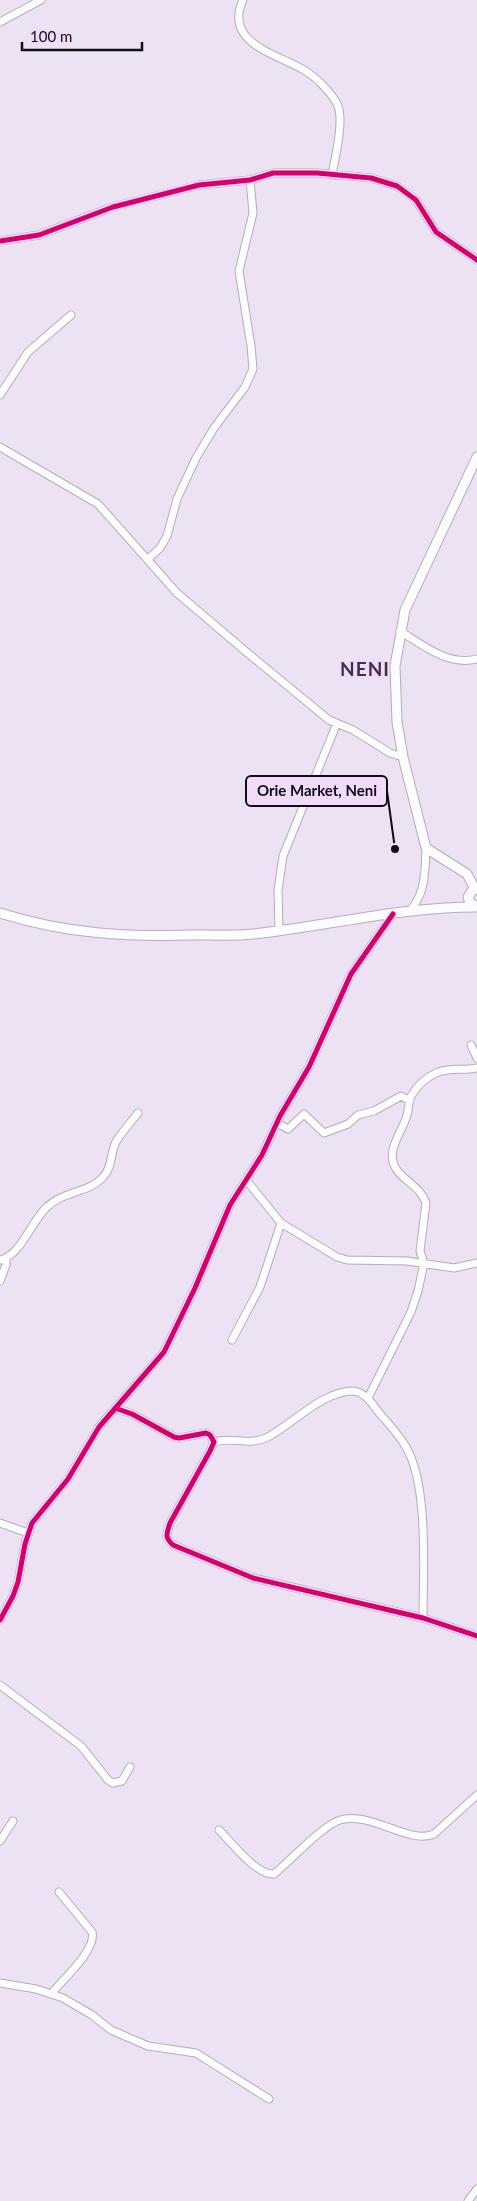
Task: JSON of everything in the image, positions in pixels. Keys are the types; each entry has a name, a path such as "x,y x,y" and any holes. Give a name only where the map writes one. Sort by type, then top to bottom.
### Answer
{"street":[{"path":"0,22 41,0"},
{"path":"243,0 237,19 240,28 248,38 267,52 305,70 327,91 338,107 339,122 332,175"},
{"path":"0,241 39,234 113,207 199,185 250,180 274,173 332,175 371,178 397,186 416,200 436,232 477,260"},
{"path":"148,559 160,548 167,536 177,499 188,472 214,428 245,386 252,369 251,346 239,271 253,213 250,180"},
{"path":"0,395 28,352 71,315"},
{"path":"0,447 98,504 176,593 330,720 353,730 390,753 402,757"},
{"path":"409,912 420,896 425,877 426,848 402,757 395,693 395,666 400,632 405,610 416,585 477,457"},
{"path":"400,632 450,659 466,661 477,659"},
{"path":"279,930 278,890 283,856 337,723"},
{"path":"426,848 467,874 474,890"},
{"path":"451,907 474,890"},
{"path":"474,890 468,900 476,907"},
{"path":"0,913 53,927 90,934 123,936 251,934 409,912 451,907 476,907"},
{"path":"0,1620 18,1582 28,1532 39,1513 68,1479 99,1427 164,1352 195,1288 230,1205 247,1181 309,1067 351,974 393,914"},
{"path":"472,1044 477,1058"},
{"path":"368,1398 411,1312 424,1263 420,1251 426,1203 424,1196 412,1182 396,1169 392,1157 393,1148 408,1114 410,1101 423,1080 437,1072 453,1069 463,1071 477,1068"},
{"path":"277,1123 288,1129 304,1114 323,1132 330,1132 348,1124 362,1113 374,1111 394,1098 401,1096 410,1101"},
{"path":"0,1281 6,1265 3,1259 15,1252 33,1223 49,1205 63,1196 95,1184 105,1175 117,1140 138,1113"},
{"path":"247,1181 281,1223 326,1251 347,1260 407,1261 454,1268 477,1263"},
{"path":"232,1340 260,1287 281,1223"},
{"path":"214,1442 226,1440 252,1442 266,1438 298,1416 341,1393 352,1391 368,1398 406,1448 418,1485 423,1530 423,1618"},
{"path":"115,1408 132,1414 174,1437 179,1438 206,1433 210,1435 214,1442"},
{"path":"214,1442 170,1523 166,1534 172,1545 253,1578 423,1618 477,1636"},
{"path":"0,1523 28,1532"},
{"path":"0,1685 81,1746 108,1780 113,1783 122,1781 130,1767"},
{"path":"219,1830 261,1872 274,1874 321,1832 340,1820 365,1821 384,1825 414,1836 426,1837 434,1834 477,1794"},
{"path":"0,1841 13,1821"},
{"path":"50,1994 84,1956 93,1942 92,1932 59,1892"},
{"path":"0,1983 50,1994 70,2001 92,2014 111,2030 132,2040 155,2048 196,2053 269,2099"},
{"path":"468,2201 477,2189"}],"cycle path":[{"path":"0,241 39,235 113,207 199,185 250,180 273,173 317,173 371,178 397,186 416,200 436,232 477,260"},
{"path":"0,1620 18,1582 25,1544 32,1523 68,1479 99,1427 164,1352 195,1288 230,1205 262,1155 280,1116 309,1067 351,974 393,914"},
{"path":"115,1408 132,1414 174,1437 179,1438 206,1433 210,1435 214,1442 170,1523 167,1537 173,1545 253,1578 423,1618 477,1636"}],"place":[{"name":"Orie Market, Neni","path":"395,849"}],"district":[{"name":"NENI","path":"365,669"}]}
